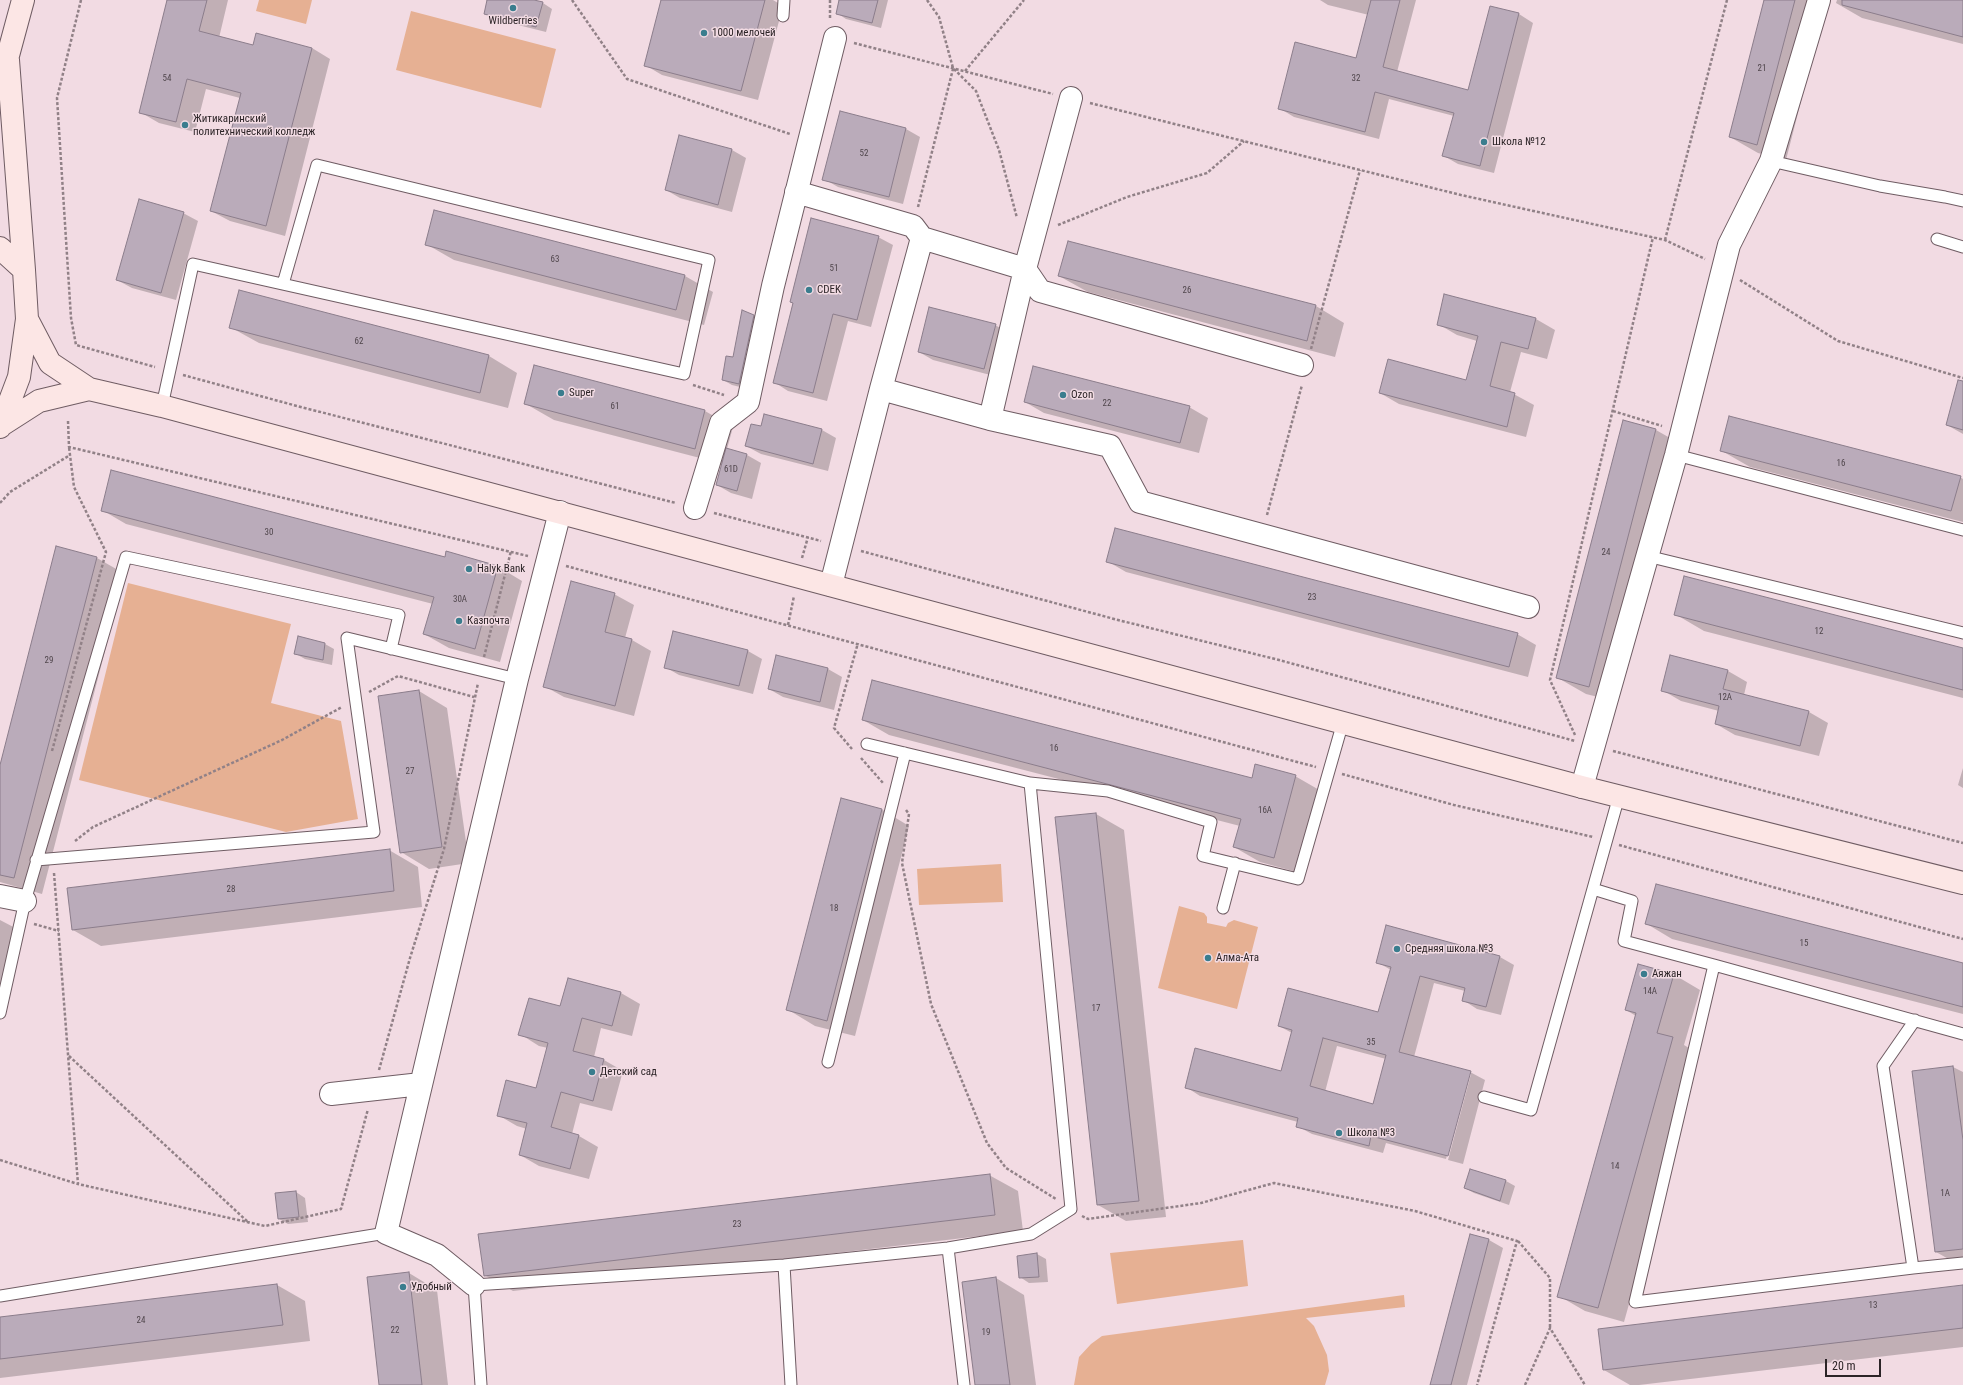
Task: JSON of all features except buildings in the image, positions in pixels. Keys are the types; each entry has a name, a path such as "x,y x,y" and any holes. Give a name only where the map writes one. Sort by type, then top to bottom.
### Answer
{"street":[{"path":"0,85 23,0"},
{"path":"1582,787 1676,455 1729,245 1771,161 1820,0"},
{"path":"695,508 721,423 748,402 796,192 835,38"},
{"path":"0,427 19,377 26,319 24,270 8,60"},
{"path":"990,419 1025,270 1071,98"},
{"path":"796,192 918,232 1025,270 1040,291 1302,365"},
{"path":"832,585 918,232"},
{"path":"0,248 24,270"},
{"path":"26,319 50,363 89,389 162,406 560,512 1582,787 1963,883"},
{"path":"0,427 39,401 89,389"},
{"path":"880,389 990,419 1110,446 1140,502 1528,607"},
{"path":"474,1285 437,1255 386,1233 517,679 560,512"},
{"path":"0,896 24,901"},
{"path":"331,1094 421,1084"}],"lane":[{"path":"782,16 784,0"},
{"path":"1771,161 1880,186 1945,196 1963,201"},
{"path":"162,406 193,264 684,374 709,260 317,165 283,284"},
{"path":"1937,239 1963,247"},
{"path":"1676,455 1963,530"},
{"path":"1647,556 1963,632"},
{"path":"0,1013 24,901 126,557 399,615 390,649"},
{"path":"36,860 374,832 347,638 517,679"},
{"path":"867,744 1030,783 1108,791 1211,822 1203,856 1298,879 1343,722"},
{"path":"828,1062 905,753"},
{"path":"481,1385 474,1285 784,1265 948,1248 1032,1234 1071,1209 1030,783"},
{"path":"1484,1097 1531,1110 1618,796"},
{"path":"1223,908 1235,863"},
{"path":"1592,889 1632,901 1624,941 1963,1034"},
{"path":"1714,966 1635,1302 1963,1263"},
{"path":"1914,1268 1883,1066 1915,1020"},
{"path":"0,1296 386,1233"},
{"path":"948,1248 964,1385"},
{"path":"784,1265 791,1385"}],"path":[{"path":"81,0 57,98 71,318 76,345 304,408 841,546 1118,620 1279,660 1579,742 1550,680 1653,237"},
{"path":"572,0 626,79 809,140"},
{"path":"918,232 953,68 939,17 927,0"},
{"path":"964,71 1024,0"},
{"path":"1665,240 1727,0"},
{"path":"835,38 1461,195 1665,240 1723,268 1838,341 1963,378"},
{"path":"953,68 976,91 998,150 1019,224"},
{"path":"1056,227 1062,222 1127,197 1207,173 1244,141"},
{"path":"684,374 692,385 748,402"},
{"path":"1613,412 1682,431"},
{"path":"51,752 106,552 74,487 69,447 68,421"},
{"path":"69,447 511,551 1330,770 1454,805 1606,841 1963,940"},
{"path":"0,503 10,492 70,455"},
{"path":"0,1160 78,1184 265,1226 341,1209 410,958 444,850 462,766 474,697 511,551"},
{"path":"854,751 834,728 858,643"},
{"path":"78,1184 53,859 92,827 282,740 398,676 474,697"},
{"path":"1593,746 1963,843"},
{"path":"859,756 909,814 902,863 931,1004 987,1143 1006,1168 1088,1219 1201,1203 1274,1183 1415,1211 1517,1241 1550,1278 1550,1328 1524,1385"},
{"path":"68,1056 249,1223"},
{"path":"1477,1385 1517,1241"},
{"path":"1550,1328 1585,1385"}],"shaded area":[{"path":"259,0 312,0 306,24 256,11"},
{"path":"411,11 556,49 541,108 396,70"},
{"path":"128,583 291,624 271,703 341,721 358,819 286,832 79,780"},
{"path":"1001,864 1003,902 919,905 917,869"},
{"name":"Алма-Ата","path":"1179,906 1204,913 1207,917 1207,923 1226,927 1228,923 1234,920 1258,927 1237,1009 1158,988"},
{"path":"1243,1240 1248,1286 1117,1304 1110,1253"},
{"path":"1404,1295 1405,1307 1306,1318 1314,1326 1327,1355 1329,1371 1325,1385 1074,1385 1079,1357 1091,1344 1102,1336"}],"place":[{"name":"Wildberries","path":"513,8"},
{"name":"1000 мелочей","path":"704,33"},
{"name":"Житикаринский политехнический колледж","path":"185,125"},
{"name":"Школа №12","path":"1484,142"},
{"name":"CDEK","path":"809,290"},
{"name":"Super","path":"561,393"},
{"name":"Ozon","path":"1063,395"},
{"name":"Halyk Bank","path":"469,569"},
{"name":"Казпочта","path":"459,621"},
{"name":"Средняя школа №3","path":"1397,949"},
{"name":"Алма-Ата","path":"1208,958"},
{"name":"Аяжан","path":"1644,974"},
{"name":"Детский сад","path":"592,1072"},
{"name":"Школа №3","path":"1339,1133"},
{"name":"Удобный","path":"403,1287"}]}
